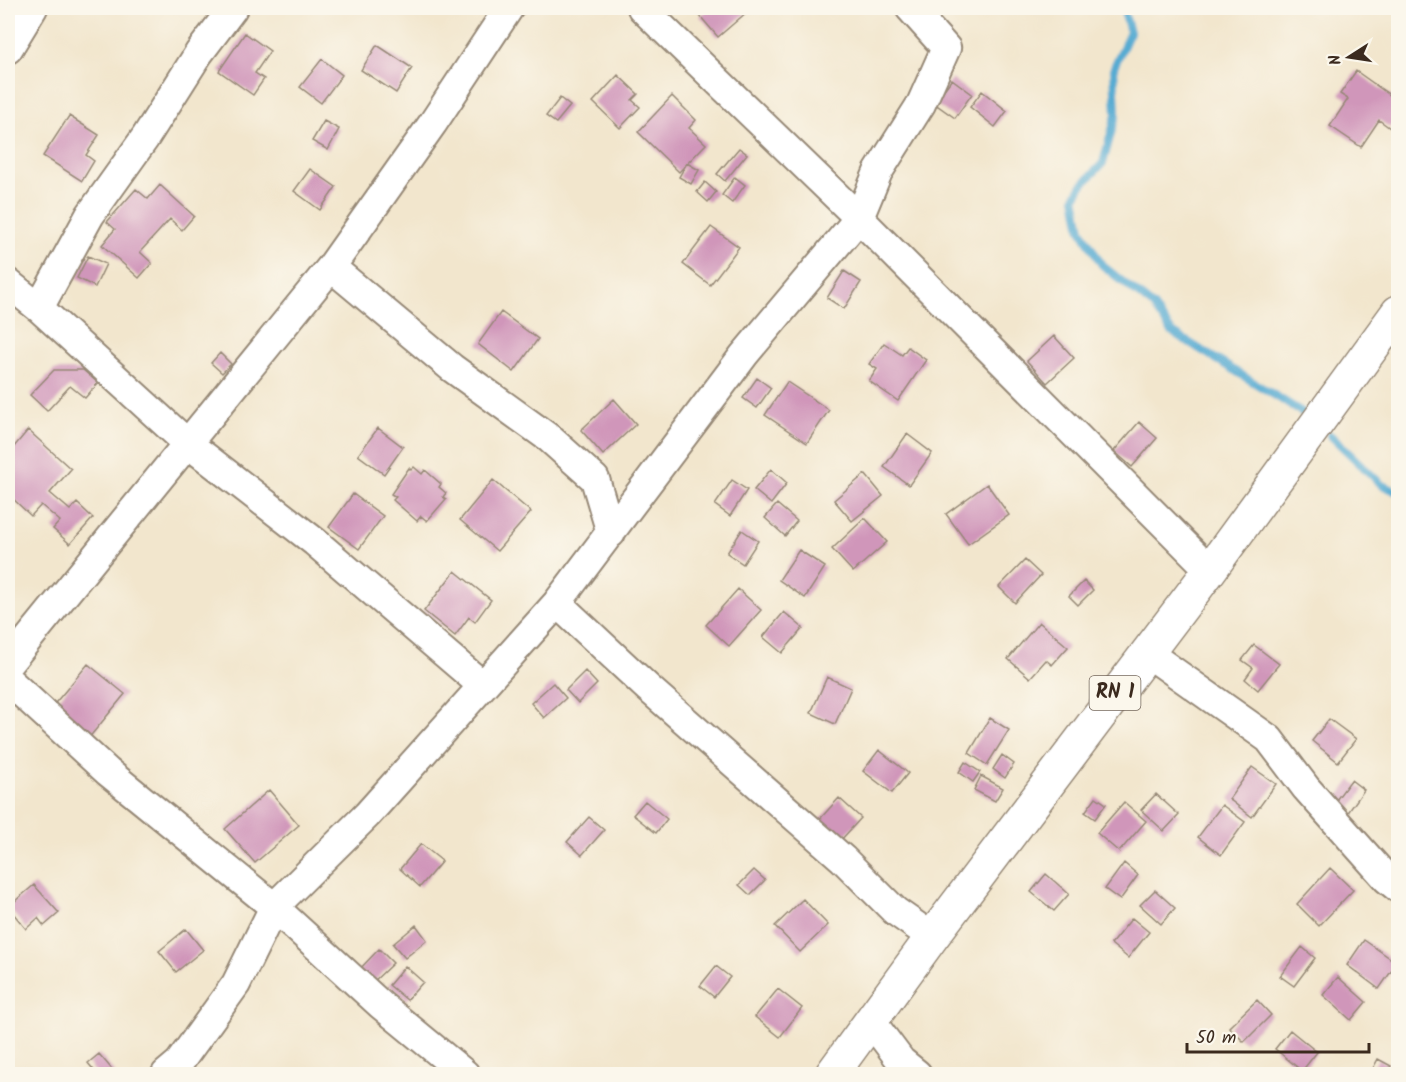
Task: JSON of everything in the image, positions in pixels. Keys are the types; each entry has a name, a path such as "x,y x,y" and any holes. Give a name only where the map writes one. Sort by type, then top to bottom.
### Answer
{"main road":[{"name":"RN 1","path":"832,1074 932,937 1210,570 1398,312"}],"street":[{"path":"39,308 90,215 145,138 199,53 233,8"},
{"path":"8,664 186,441 331,267 433,123 510,8"},
{"path":"642,8 859,218 1210,570"},
{"path":"166,1074 179,1063 236,984 274,907 367,816 557,603 744,355 859,218 878,172 921,104 945,48 910,8"},
{"path":"8,49 25,11"},
{"path":"331,267 452,368 549,438 596,479 611,533"},
{"path":"8,283 39,308 186,441 315,542 482,685"},
{"path":"557,603 648,688 843,859 895,911 932,937"},
{"path":"1146,652 1269,739 1306,788 1387,879 1398,888"},
{"path":"8,680 108,772 274,907 381,1005 465,1074"},
{"path":"871,1021 901,1061 917,1074"}],"building":[{"path":"710,8 744,8 747,12 718,37 700,16"},
{"path":"245,33 270,51 255,73 264,79 253,95 219,71"},
{"path":"377,45 412,68 396,93 361,70"},
{"path":"322,59 342,75 321,103 300,87"},
{"path":"1356,71 1398,101 1398,117 1390,128 1379,120 1361,147 1330,126 1348,99 1340,94"},
{"path":"618,75 638,94 632,100 640,107 620,128 593,102"},
{"path":"952,79 972,94 955,118 934,103"},
{"path":"982,91 1007,111 995,127 970,107"},
{"path":"672,96 696,120 689,128 706,144 679,172 638,132"},
{"path":"560,98 570,106 556,123 546,116"},
{"path":"69,116 99,135 86,155 94,161 82,181 43,156"},
{"path":"324,121 339,129 328,150 312,141"},
{"path":"739,148 747,154 725,181 717,174"},
{"path":"687,163 699,170 691,184 679,177"},
{"path":"310,169 336,187 320,210 294,191"},
{"path":"735,177 745,185 732,203 722,195"},
{"path":"705,182 716,192 708,202 697,192"},
{"path":"160,185 194,216 182,230 170,219 140,252 152,263 139,278 102,245 115,229 107,222 136,189 148,199"},
{"path":"711,227 739,247 710,285 683,264"},
{"path":"88,256 106,264 95,287 77,278"},
{"path":"844,271 861,282 844,309 827,298"},
{"path":"501,312 538,339 514,372 478,344"},
{"path":"1054,336 1074,358 1047,383 1027,361"},
{"path":"884,343 902,355 908,347 926,360 898,401 869,381 877,369 869,364"},
{"path":"220,353 231,364 222,373 211,363"},
{"path":"54,370 83,370 98,383 85,398 70,386 47,411 30,395"},
{"path":"757,378 771,388 757,408 743,398"},
{"path":"787,382 829,410 807,443 765,415"},
{"path":"614,399 636,424 603,455 581,430"},
{"path":"1139,422 1157,438 1132,467 1114,451"},
{"path":"378,428 403,447 384,474 358,455"},
{"path":"28,430 71,469 50,493 70,510 77,503 93,518 70,544 53,529 60,521 41,505 31,516 8,494 8,454"},
{"path":"907,434 932,453 909,485 884,467"},
{"path":"414,467 422,474 425,470 441,484 439,487 446,493 443,497 446,499 427,521 421,516 417,521 393,500 396,497 391,494 409,468 411,470"},
{"path":"771,469 787,483 771,504 754,490"},
{"path":"865,474 883,496 852,521 834,500"},
{"path":"493,480 531,512 497,551 460,520"},
{"path":"732,480 747,490 730,516 715,505"},
{"path":"987,484 1009,515 968,544 946,514"},
{"path":"353,494 383,516 359,549 329,527"},
{"path":"777,504 797,521 785,536 765,518"},
{"path":"865,518 887,542 853,572 832,549"},
{"path":"742,530 758,541 743,564 727,553"},
{"path":"799,550 825,567 805,598 779,580"},
{"path":"1025,560 1041,575 1015,603 999,587"},
{"path":"455,571 491,600 475,622 469,617 455,636 424,611"},
{"path":"1084,581 1093,590 1078,605 1069,596"},
{"path":"738,589 761,610 729,646 706,625"},
{"path":"784,612 803,628 782,653 763,637"},
{"path":"1039,622 1068,647 1052,665 1046,660 1030,678 1008,659"},
{"path":"1254,645 1279,664 1258,690 1245,679 1253,668 1242,660"},
{"path":"88,664 125,694 88,739 51,708"},
{"path":"585,671 597,684 578,703 566,690"},
{"path":"827,677 851,688 835,724 811,713"},
{"path":"553,683 566,698 544,718 531,703"},
{"path":"990,718 1009,730 987,765 969,753"},
{"path":"1329,719 1356,739 1338,762 1312,741"},
{"path":"879,750 908,773 892,793 863,771"},
{"path":"1002,755 1014,764 1005,778 993,769"},
{"path":"965,762 980,772 973,782 959,772"},
{"path":"1252,767 1276,784 1252,817 1229,799"},
{"path":"981,776 1003,788 995,801 974,790"},
{"path":"1351,780 1364,790 1347,814 1333,804"},
{"path":"269,790 299,825 255,863 225,829"},
{"path":"1156,794 1179,815 1164,831 1141,810"},
{"path":"1096,797 1106,804 1095,819 1085,812"},
{"path":"839,798 861,818 840,841 818,821"},
{"path":"645,801 667,819 656,833 633,815"},
{"path":"1124,802 1146,821 1119,852 1097,833"},
{"path":"1222,805 1245,822 1221,855 1198,837"},
{"path":"589,817 604,830 582,855 567,842"},
{"path":"421,844 442,861 420,887 400,869"},
{"path":"1124,863 1138,875 1120,900 1105,889"},
{"path":"1330,868 1353,890 1319,926 1297,904"},
{"path":"754,870 765,880 750,895 739,885"},
{"path":"1046,874 1069,894 1054,911 1031,892"},
{"path":"34,885 59,913 44,926 38,918 26,929 8,907"},
{"path":"1155,890 1175,908 1161,924 1140,905"},
{"path":"803,899 828,925 800,952 775,926"},
{"path":"1132,918 1149,932 1128,958 1111,944"},
{"path":"416,925 427,940 405,958 393,944"},
{"path":"186,929 203,950 176,972 159,951"},
{"path":"1364,940 1397,963 1379,989 1347,965"},
{"path":"1302,947 1315,958 1294,986 1280,976"},
{"path":"379,949 393,963 370,985 357,972"},
{"path":"405,966 423,982 407,1000 389,985"},
{"path":"716,966 730,977 714,997 700,986"},
{"path":"1338,977 1366,1002 1351,1020 1323,995"},
{"path":"778,989 802,1008 780,1037 755,1017"},
{"path":"1257,1000 1271,1015 1244,1042 1229,1027"},
{"path":"1290,1030 1317,1052 1302,1071 1275,1049"},
{"path":"99,1054 116,1074 97,1074 88,1063"},
{"path":"1378,1059 1391,1066 1386,1074 1370,1074"}],"waterway":[{"path":"1123,8 1130,32 1114,67 1116,115 1103,163 1082,185 1075,197 1081,230 1102,265 1153,306 1172,332 1305,414"},
{"path":"1330,435 1382,485 1398,492"}]}
